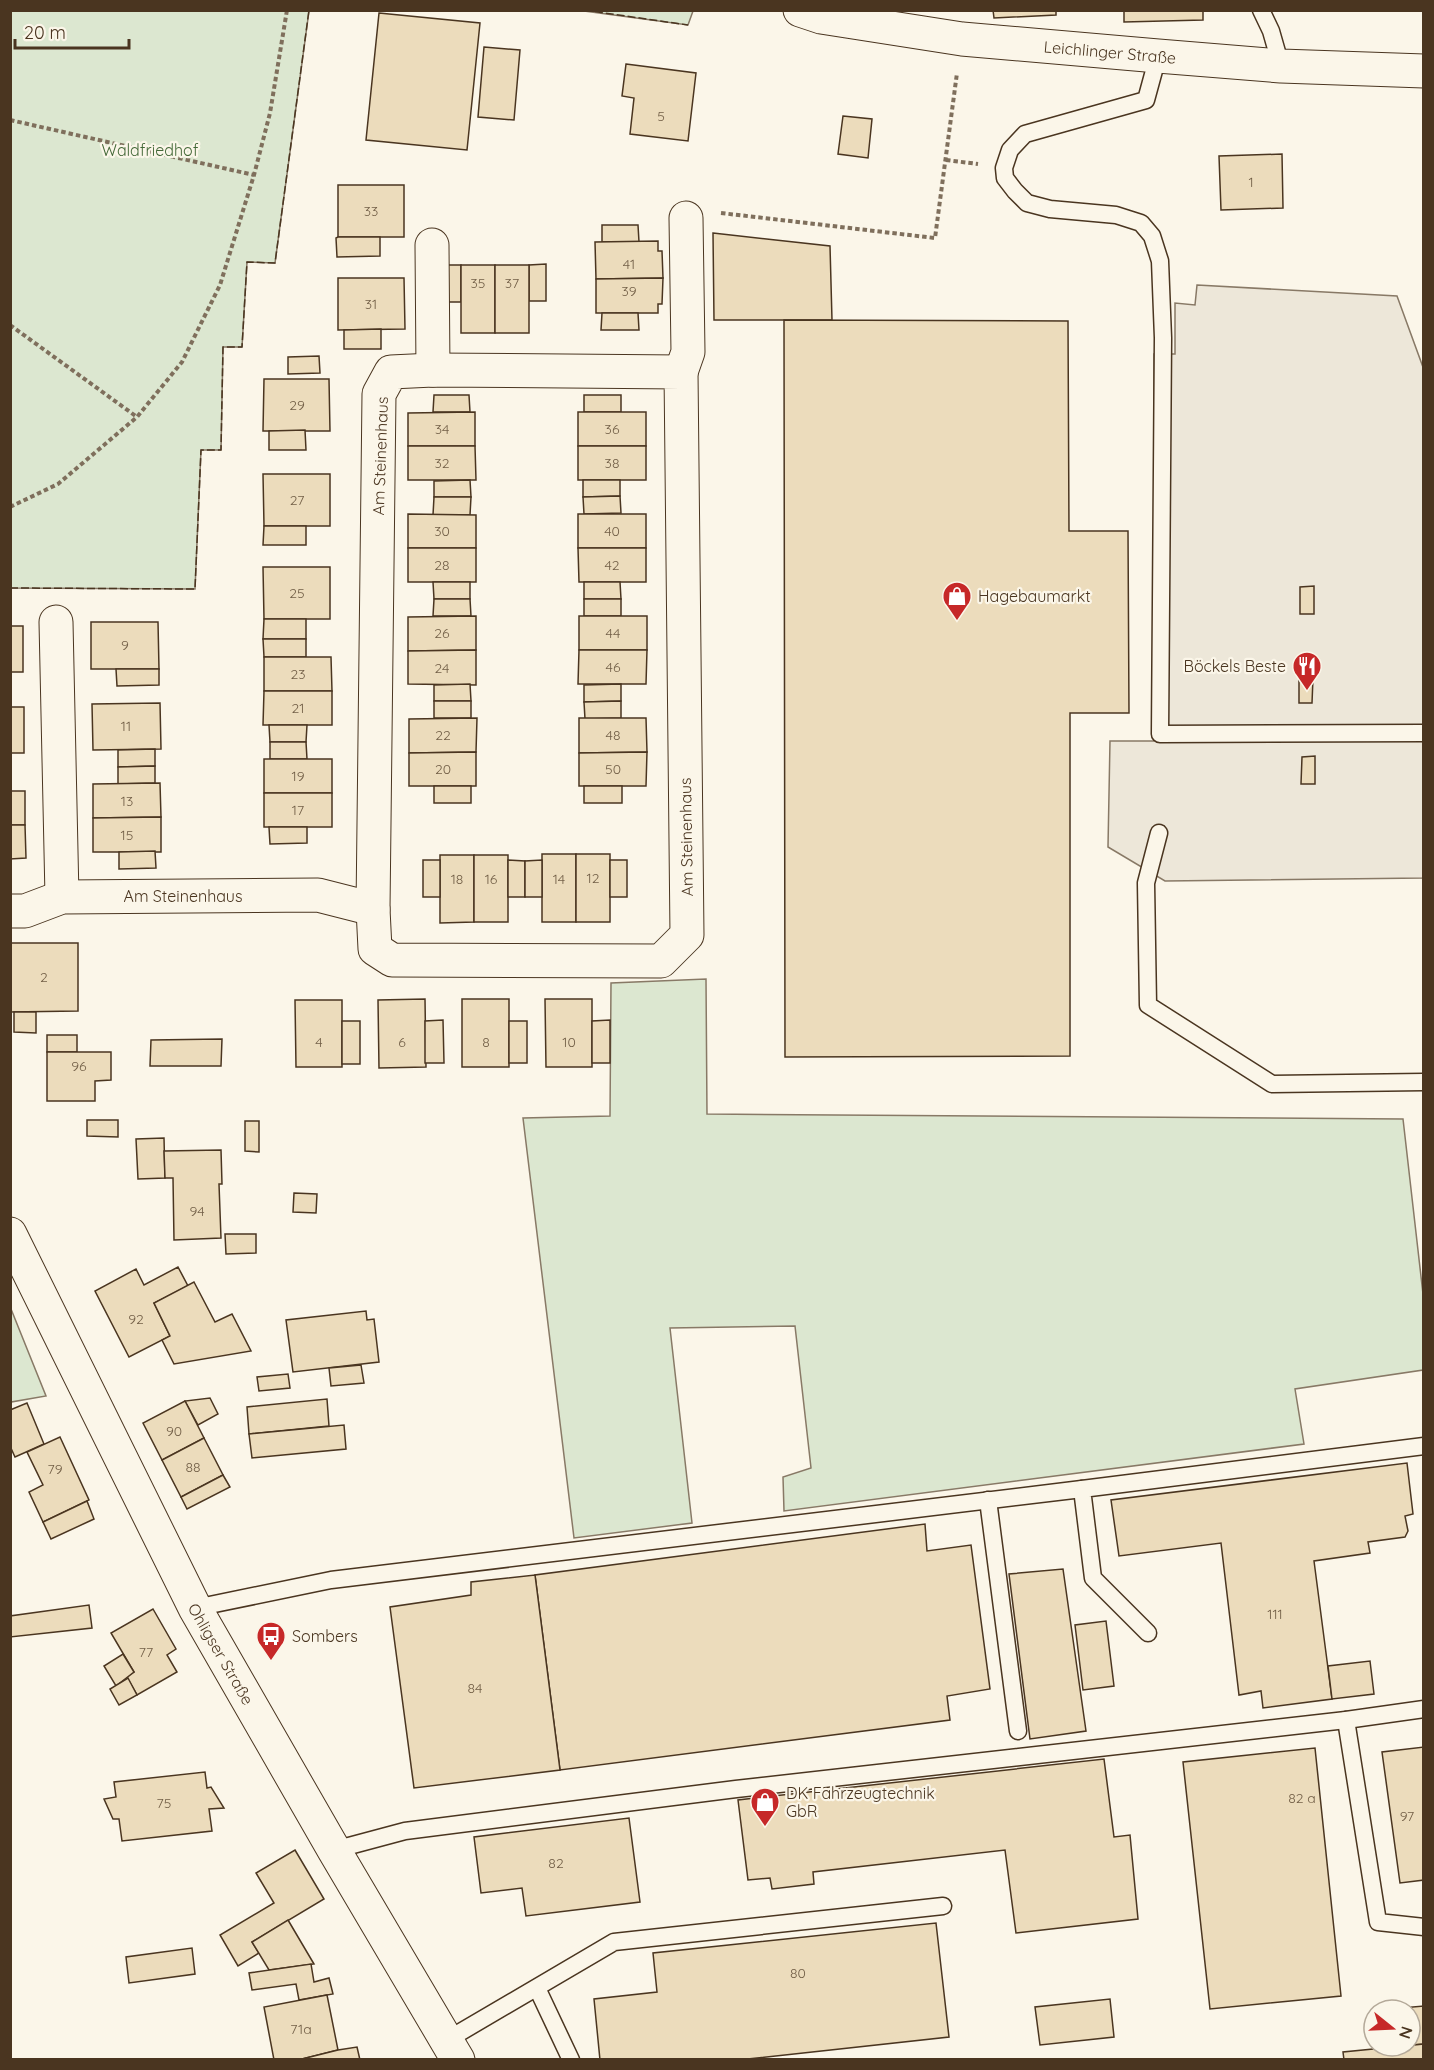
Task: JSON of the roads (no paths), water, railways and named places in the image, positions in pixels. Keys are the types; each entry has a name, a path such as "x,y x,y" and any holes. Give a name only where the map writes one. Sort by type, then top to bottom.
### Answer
{"street":[{"name":"Leichlinger Straße","path":"800,10 821,18 962,39 1281,66 1424,71"},
{"name":"Am Steinenhaus","path":"681,372 433,370 391,372 379,394 374,909 375,949 392,960 661,961 687,935 681,372 688,352 686,218"},
{"path":"432,245 433,370"},
{"path":"57,622 62,897"},
{"name":"Am Steinenhaus","path":"10,911 25,911 62,897 318,895 374,909"},
{"name":"Ohligser Straße","path":"10,1234 195,1608 452,2050"}],"lane":[{"path":"1261,10 1271,31 1281,66"},
{"path":"1158,56 1146,100 1025,134 1010,150 1004,168 1005,178 1028,203 1050,209 1116,215 1140,223 1152,236 1160,261 1163,339 1160,734 1424,733"},
{"path":"1159,833 1146,883 1148,1005 1272,1084 1424,1082"},
{"path":"195,1608 331,1580 1424,1446"},
{"path":"1082,1488 1093,1578 1148,1633"},
{"path":"988,1500 1018,1731"},
{"path":"334,1850 405,1830 736,1789 1346,1720 1424,1708"},
{"path":"1346,1720 1378,1922 1424,1927"},
{"path":"452,2050 537,1988 614,1942 943,1906"},
{"path":"537,1988 571,2060"}],"place":[{"name":"Hagebaumarkt","path":"957,622"},
{"name":"Böckels Beste","path":"1307,692"},
{"name":"Sombers","path":"271,1662"},
{"name":"DK Fahrzeugtechnik GbR","path":"765,1828"}],"park label":[{"name":"Waldfriedhof","path":"150,150"}]}
